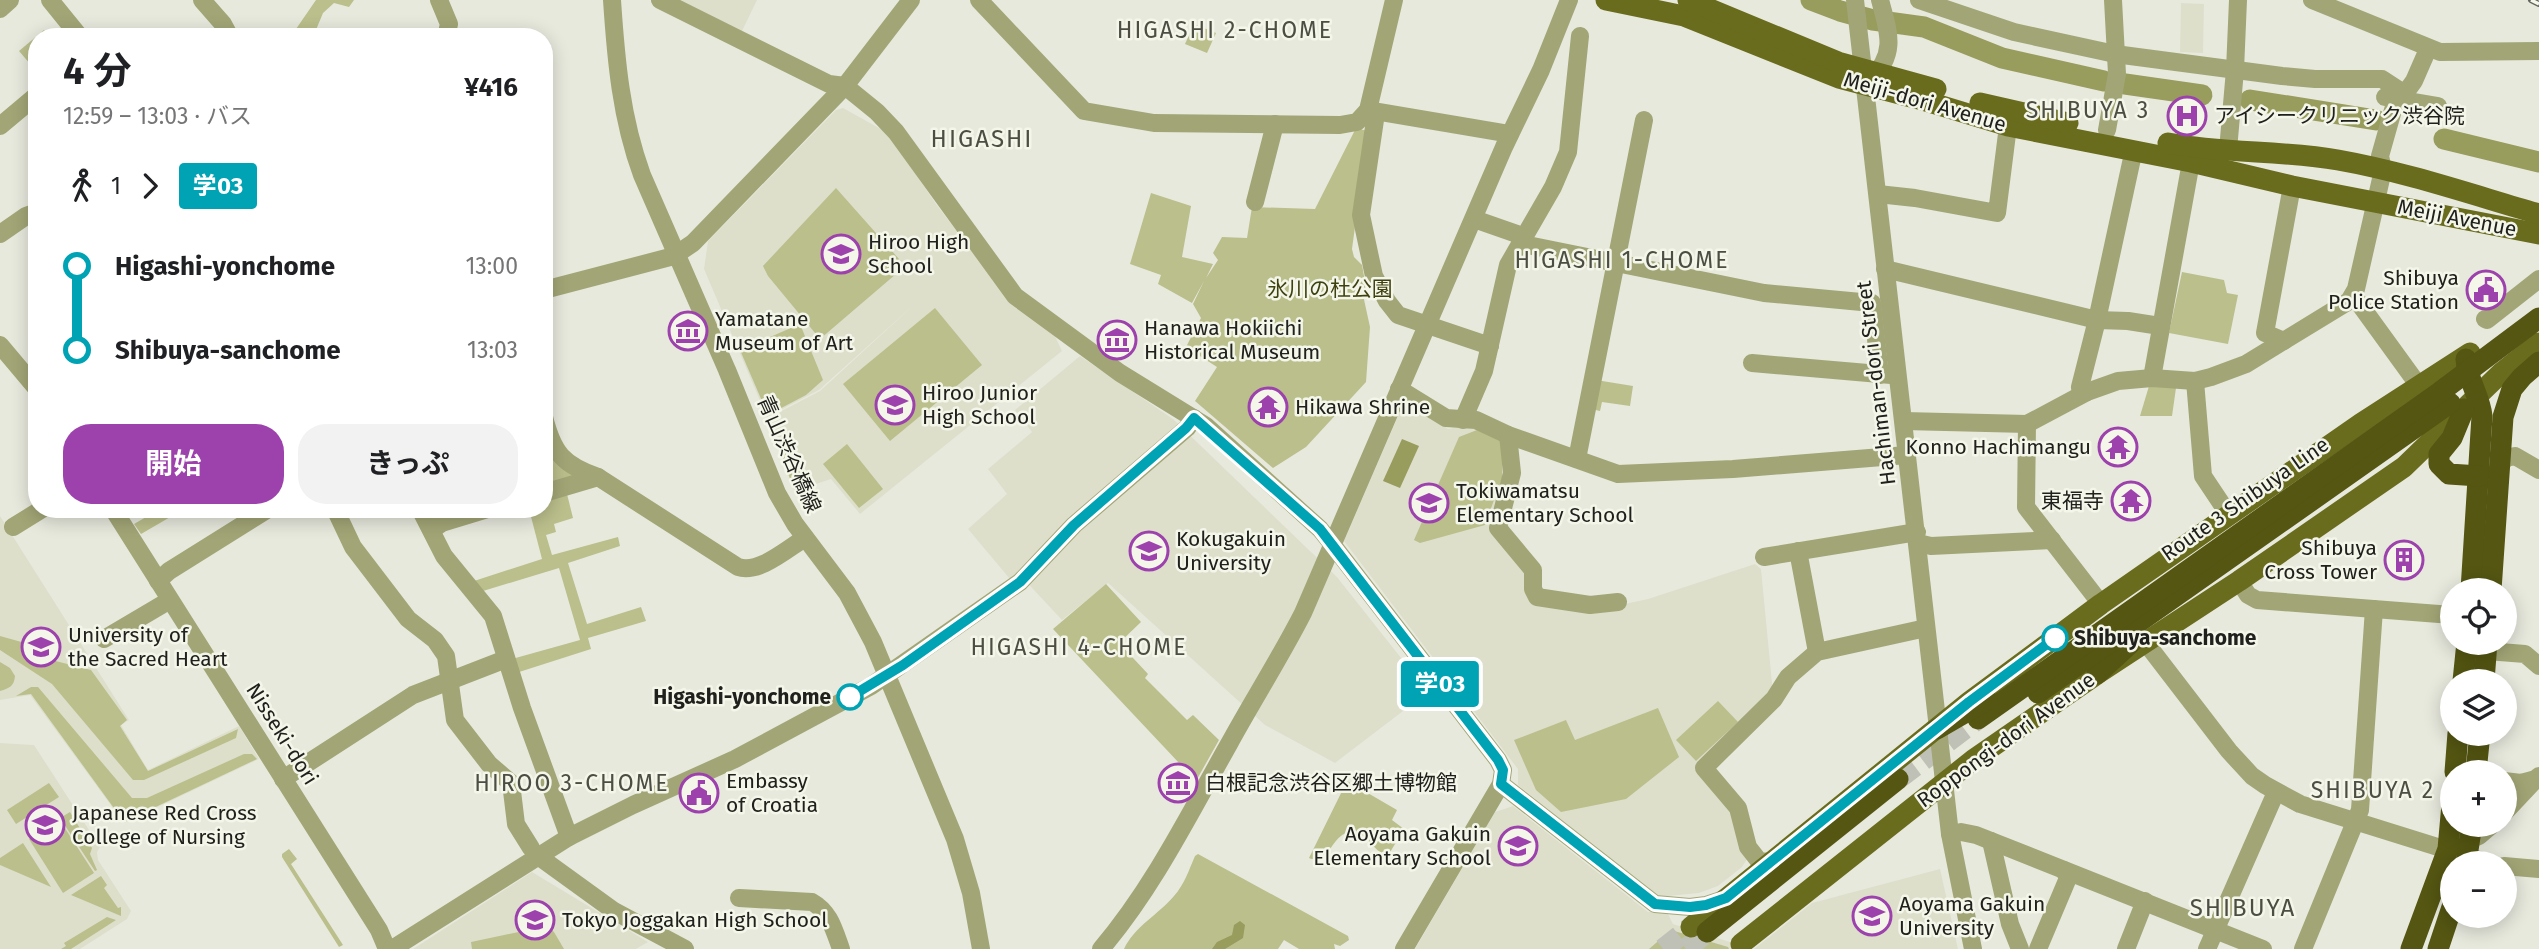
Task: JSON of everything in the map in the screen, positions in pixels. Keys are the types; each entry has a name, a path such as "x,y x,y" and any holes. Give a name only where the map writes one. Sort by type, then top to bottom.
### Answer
{"highway":[{"path":"2472,578 2482,416 2471,402 2465,362 2470,353 2539,303"},
{"name":"Route 3 Shibuya Line","path":"1982,725 2539,318"},
{"name":"Route 3 Shibuya Line","path":"2120,626 2383,451 2539,336"},
{"path":"2492,578 2498,466 2506,402 2512,389 2539,362"},
{"path":"2471,402 2452,438 2439,454 2439,464 2449,474 2479,476"},
{"path":"2097,674 2120,626"},
{"path":"1937,729 2014,681 2120,626"},
{"path":"1715,935 1902,785"},
{"path":"2411,949 2465,846"},
{"path":"2438,949 2445,928"}],"main road":[{"name":"Meiji-dori Avenue","path":"1606,0 1684,16 1809,67 1868,75 1990,107 2192,147 2300,154 2383,170"},
{"name":"Meiji-dori Avenue","path":"1688,0 1868,75 1909,96 2008,126 2376,202"},
{"name":"Meiji Avenue","path":"2383,170 2539,214"},
{"name":"Meiji Avenue","path":"2376,202 2539,233"},
{"path":"2120,626 2239,581 2393,474 2437,437 2501,373 2539,343"},
{"path":"2120,626 2229,515 2470,353"},
{"path":"2419,386 2433,405 2437,437"},
{"name":"Roppongi-dori Avenue","path":"1715,935 1944,782 2097,674"},
{"path":"1715,935 1726,898 1937,729"}],"street":[{"path":"0,9 10,0"},
{"path":"50,0 73,28"},
{"path":"202,0 225,28"},
{"path":"439,0 449,24 448,28"},
{"name":"青山渋谷橋線","path":"612,0 621,98 642,175 777,493 868,629 955,839 971,893 981,949"},
{"path":"660,0 829,84 845,86 897,132 1015,296 1120,373 1194,418 1320,529 1332,544 1503,770 1501,784 1404,949"},
{"path":"553,288 677,255 694,243 845,86 911,0"},
{"path":"979,0 1084,111 1154,123 1340,125 1357,122 1370,111 1394,0"},
{"path":"1101,949 1123,921 1177,836 1303,613 1510,134 1541,70 1569,0"},
{"path":"1919,0 2115,63 2235,70 2315,79 2382,79 2404,94"},
{"path":"2107,131 2114,91 2113,0"},
{"path":"2228,150 2238,0"},
{"path":"2312,0 2428,49 2450,53 2539,51"},
{"name":"Hachiman-dori Street","path":"1856,4 1858,32 1868,75 1885,269 1889,375 1904,421 1950,834 1973,949"},
{"path":"1868,75 1889,54 1889,40 1881,4"},
{"path":"1463,420 1485,371 1508,265 1553,187 1567,152 1580,36"},
{"path":"2389,103 2404,94 2414,81 2428,49"},
{"path":"0,125 28,102"},
{"path":"2389,103 2438,106"},
{"path":"1904,421 2027,424 2087,392 2118,382 2152,378 2194,381 2228,372 2349,300 2353,295 2383,170 2380,156 2389,103"},
{"path":"1370,111 1510,134"},
{"path":"1370,111 1375,120 1361,215 1374,276 1394,312 1490,346"},
{"path":"1577,459 1644,120"},
{"path":"1255,202 1275,124"},
{"path":"1878,194 1997,213 2008,126"},
{"path":"2087,392 2080,387 2133,155 2127,149"},
{"path":"2152,378 2191,162"},
{"path":"2284,341 2265,334 2292,186"},
{"path":"0,234 28,215"},
{"path":"1474,219 1517,234 1524,244 1616,264 1764,293 1872,303 1889,375 1752,363"},
{"path":"1885,269 2097,320 2160,326"},
{"path":"2486,320 2539,279"},
{"path":"2353,295 2419,386"},
{"path":"0,345 28,376"},
{"path":"2194,381 2203,476 2229,515"},
{"path":"1399,389 1446,418 1476,420 1508,435 1618,474 1753,468 1907,455"},
{"path":"390,949 535,852 735,759 887,675 1020,582 1074,525 1186,428 1194,418"},
{"path":"2027,424 2026,507 2120,626 2252,776 2300,804 2355,822 2465,846"},
{"path":"1508,435 1512,473 1498,528 1533,570 1536,597 1590,605 1618,602"},
{"path":"553,443 559,455 576,469 598,477 738,567 746,570 758,565 805,538"},
{"path":"2498,466 2506,458 2515,456 2539,470"},
{"path":"553,490 598,477"},
{"path":"13,527 28,518"},
{"name":"Nisseki-dori","path":"119,518 390,949"},
{"path":"158,581 169,570 253,518"},
{"path":"339,518 353,547 408,619 435,640 446,656 455,720 489,764 511,783 516,824 535,852 614,911 685,949"},
{"path":"425,518 444,556 493,616 569,837"},
{"path":"432,530 442,523 458,518"},
{"path":"1764,557 1917,538 1931,546 2052,540"},
{"path":"1798,551 1817,652"},
{"path":"2239,581 2248,595 2257,600 2440,614"},
{"path":"104,639 170,600"},
{"path":"2303,949 2360,810 2374,610"},
{"path":"1770,862 1759,861 1748,847 1738,808 1704,768 1774,699 1788,677 1817,652 1926,628"},
{"path":"2517,653 2535,655"},
{"path":"283,779 413,695 506,659"},
{"path":"2517,783 2537,777"},
{"path":"2517,799 2537,777"},
{"path":"1501,784 1655,904 1690,907 1726,898"},
{"path":"2207,949 2276,792"},
{"path":"1950,834 1969,833 1991,841 2263,949"},
{"path":"1991,841 2010,924 2020,949"},
{"path":"2517,867 2539,869"},
{"path":"2038,949 2068,878 2064,870"},
{"path":"739,898 812,902 827,913 841,949"},
{"path":"2126,949 2145,901"}],"shaded area":[{"path":"678,0 757,0 742,31"},
{"path":"2181,3 2204,4 2203,53 2180,52"},
{"path":"843,108 888,133 936,204 985,268 1053,332 1062,351 860,514 831,479 816,484 788,450 778,446 768,418 820,391 917,302 819,390 767,417 704,269 708,241 836,110"},
{"name":"Kokugakuin University","path":"1080,356 1173,419 1337,577 1428,692 1335,763 1265,725 1108,583 1062,620 1019,574 1010,579 968,529 1007,494 988,469 1032,432 1015,410"},
{"path":"1412,404 1448,429 1476,424 1505,436 1506,478 1490,529 1528,570 1530,593 1615,606 1648,599 1755,564 1761,569 1773,693 1696,766 1735,810 1749,856 1742,867 1718,886 1699,893 1657,897 1518,785 1518,769 1344,541 1402,407"},
{"path":"1402,439 1419,446 1400,488 1383,481"},
{"name":"University of the Sacred Heart","path":"0,516 129,720 121,725 148,770 239,726 259,759 124,823 30,695 0,700"},
{"path":"0,743 34,745 100,847 97,852 98,860 131,911 127,919 80,949 0,949"},
{"name":"Aoyama Gakuin Elementary School","path":"1513,806 1648,912 1667,912 1673,924 1752,949 1415,949 1495,812"},
{"name":"Aoyama Gakuin University","path":"1940,869 1958,949 1754,949 1812,903"},
{"name":"Tokyo Joggakan High School","path":"532,872 648,942 636,949 413,949"},
{"path":"1240,921 1245,925 1243,938 1225,949 1212,949 1217,942 1232,935 1234,925"}],"green space":[{"path":"316,0 354,0 349,7 334,3 323,13 317,28 297,28"},
{"path":"1194,24 1216,33 1207,53 1185,44"},
{"path":"28,43 28,62 19,51"},
{"name":"氷川の杜公園","path":"1356,128 1368,131 1352,249 1354,257 1362,265 1366,287 1363,295 1370,327 1366,382 1306,447 1273,468 1195,401 1217,367 1186,347 1201,318 1193,304 1204,281 1192,303 1158,284 1161,275 1130,264 1151,193 1191,206 1182,257 1213,264 1206,278 1218,260 1213,253 1222,237 1247,238 1252,207 1315,209"},
{"path":"836,188 899,259 890,267 896,274 820,339 768,276 763,266"},
{"path":"2182,272 2224,280 2227,293 2238,295 2228,344 2169,333"},
{"path":"935,308 982,365 890,441 843,384"},
{"path":"800,324 823,380 806,395 768,415 740,350"},
{"path":"1596,380 1633,386 1630,406 1602,402 1600,411 1591,409"},
{"path":"2149,386 2176,388 2172,416 2140,416"},
{"path":"1477,430 1502,441 1502,478 1485,525 1420,543 1414,540 1459,437"},
{"path":"847,444 883,489 859,508 823,464"},
{"path":"778,447 787,451 814,485 795,492"},
{"path":"553,453 576,476 553,485"},
{"path":"567,494 573,518 554,524 556,532 546,535 552,555 618,537 620,546 568,563 587,624 641,607 646,621 588,638 591,649 516,673 512,659 580,640 559,568 483,591 474,581 542,559 531,518 553,518 553,498"},
{"path":"144,518 169,518 141,534 134,524"},
{"path":"1106,584 1141,622 1119,643 1148,674 1145,678 1187,720 1193,715 1219,740 1196,781 1053,629"},
{"path":"0,636 25,643 24,653 91,670 127,720 120,726 148,771 238,729 236,738 144,780 133,780 52,684 0,650"},
{"path":"0,662 10,668 15,676 11,686 0,691"},
{"path":"31,687 38,687 132,798 147,798 244,754 252,754 257,759 124,822 31,694 16,696"},
{"path":"1718,701 1738,722 1696,761 1676,740"},
{"path":"1658,708 1679,757 1626,799 1561,812 1536,790 1514,740 1566,720 1575,740"},
{"path":"1347,781 1397,810 1392,820 1404,829 1389,854 1381,853 1363,836 1350,832 1337,839 1323,857 1309,858"},
{"path":"49,783 59,797 16,824 7,810"},
{"path":"70,812 92,848 90,854 97,870 95,871 60,818"},
{"path":"59,819 94,873 63,893 29,839"},
{"path":"23,843 51,887 0,865 0,858"},
{"path":"289,849 297,859 291,864 343,945 339,947 282,857"},
{"path":"1198,854 1348,936 1349,940 1340,946 1334,944 1335,949 1299,949 1284,940 1278,949 1124,949 1140,927 1178,892"},
{"path":"101,876 107,885 104,888 118,908 121,907 121,916 71,895"},
{"path":"107,917 116,920 71,949 61,949 66,946 64,943"},
{"path":"547,926 564,949 472,949 471,942"},
{"path":"1671,930 1728,947 1729,949 1649,949"}],"waterway":[{"path":"1811,0 1873,20 1924,27 2002,58 2104,81"},
{"path":"2125,84 2202,95"},
{"path":"2250,100 2376,120"},
{"path":"2444,139 2539,162"}],"tunnel":[{"path":"1898,779 1978,719"},
{"path":"1663,949 1691,927"},
{"path":"1686,949 1707,932"}],"railway":[{"path":"2531,0 2539,4"}],"bus line":[{"name":"学03","path":"850,697 903,665 1020,582 1074,525 1186,428 1194,418 1320,529 1501,764 1501,784 1655,904 1690,907 1726,898 1969,702 2055,638"}],"place":[{"name":"アイシークリニック渋谷院","path":"2187,116"},
{"name":"Hiroo High School","path":"841,254"},
{"name":"Shibuya Police Station","path":"2486,290"},
{"name":"Yamatane Museum of Art","path":"688,331"},
{"name":"Hanawa Hokiichi Historical Museum","path":"1117,340"},
{"name":"Hiroo Junior High School","path":"895,405"},
{"name":"Hikawa Shrine","path":"1268,407"},
{"name":"Konno Hachimangu","path":"2118,447"},
{"name":"東福寺","path":"2131,501"},
{"name":"Tokiwamatsu Elementary School","path":"1429,503"},
{"name":"Kokugakuin University","path":"1149,551"},
{"name":"Shibuya Cross Tower","path":"2404,560"},
{"name":"Shibuya-sanchome","path":"2055,638"},
{"name":"University of the Sacred Heart","path":"41,647"},
{"name":"Higashi-yonchome","path":"850,697"},
{"name":"白根記念渋谷区郷土博物館","path":"1178,783"},
{"name":"Embassy of Croatia","path":"699,793"},
{"name":"Japanese Red Cross College of Nursing","path":"45,825"},
{"name":"Aoyama Gakuin Elementary School","path":"1518,846"},
{"name":"Aoyama Gakuin University","path":"1872,916"},
{"name":"Tokyo Joggakan High School","path":"535,920"}],"district":[{"name":"HIGASHI 2-CHOME","path":"1225,30"},
{"name":"SHIBUYA 3","path":"2088,110"},
{"name":"HIGASHI","path":"982,139"},
{"name":"HIGASHI 1-CHOME","path":"1622,260"},
{"name":"HIGASHI 4-CHOME","path":"1079,647"},
{"name":"HIROO 3-CHOME","path":"572,783"},
{"name":"SHIBUYA 2","path":"2373,790"},
{"name":"SHIBUYA","path":"2243,908"}]}
